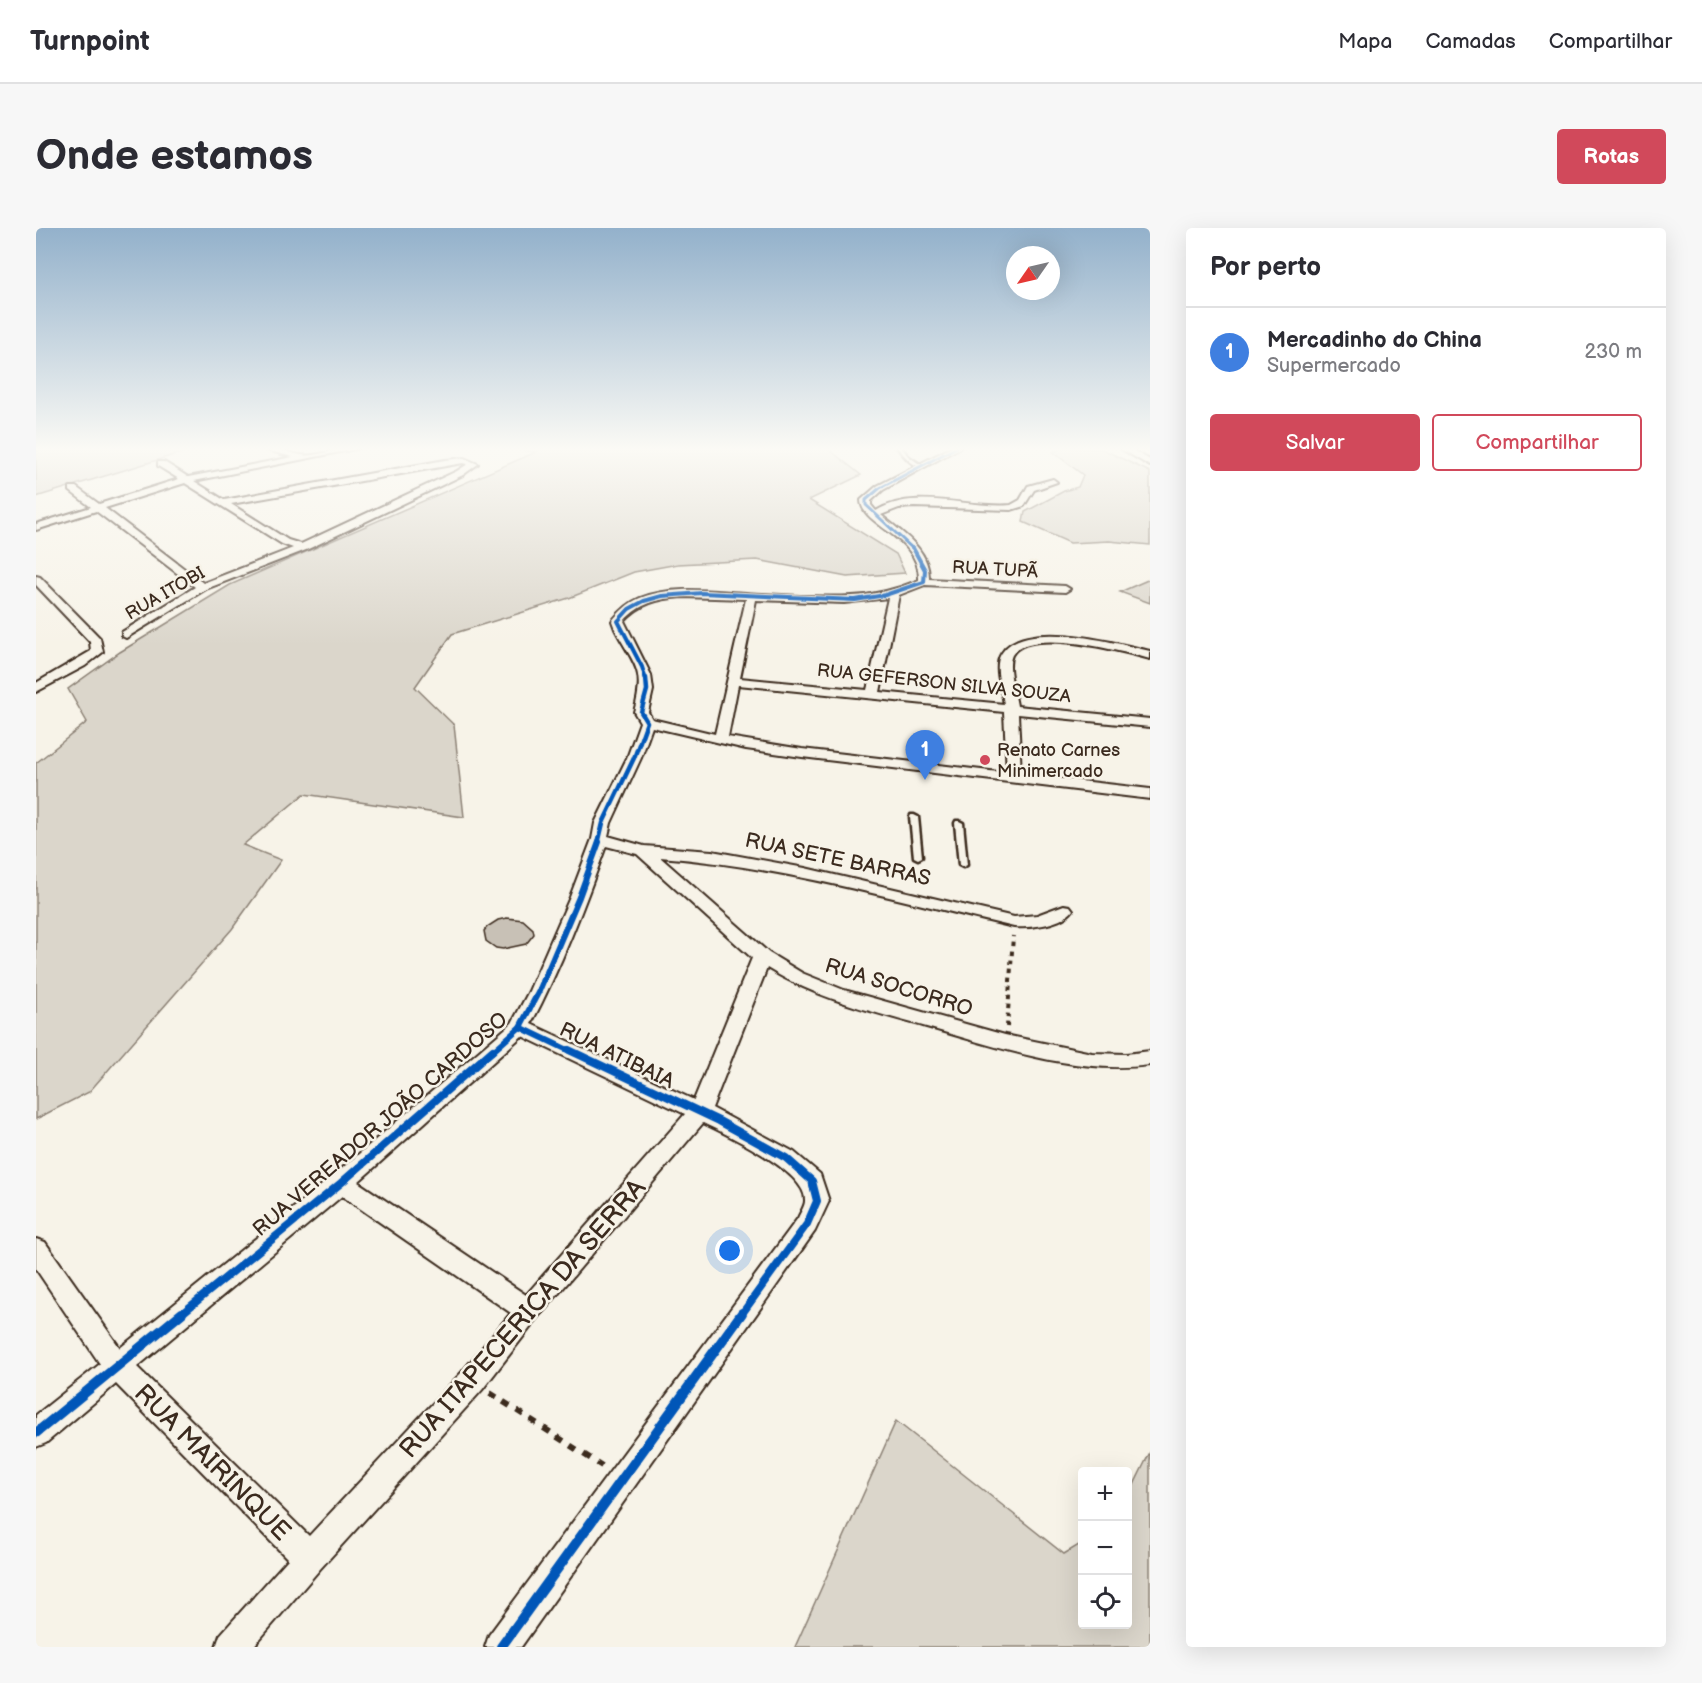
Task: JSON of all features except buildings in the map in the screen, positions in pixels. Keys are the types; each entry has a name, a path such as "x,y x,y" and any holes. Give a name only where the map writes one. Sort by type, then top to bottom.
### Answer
{"street":[{"path":"36,527 83,513"},
{"path":"104,513 202,587"},
{"path":"240,513 285,542 302,548"},
{"name":"RUA ITOBI","path":"126,634 202,587 302,548 375,513"},
{"path":"872,513 900,536 923,563 926,574 924,582"},
{"path":"36,579 96,641 97,652 36,688"},
{"name":"RUA TUPÃ","path":"924,582 1065,589"},
{"name":"RUA VEREADOR JOÃO CARDOSO","path":"36,1433 341,1184 520,1027 548,970 600,839 603,823 634,758 647,722 641,712 648,685 645,674 627,643 618,621 624,611 645,601 668,595 714,594 847,600 894,595 924,582"},
{"path":"873,693 894,595"},
{"path":"721,738 735,681 742,630 752,596"},
{"path":"1014,778 1012,708 1005,671 1006,655 1021,642 1053,638 1078,640 1150,655"},
{"name":"RUA GEFERSON SILVA SOUZA","path":"735,681 873,693 1150,723"},
{"path":"647,722 746,745 845,759 1150,794"},
{"name":"RUA SETE BARRAS","path":"600,839 643,850 712,856 805,873 1014,922 1038,922 1064,910"},
{"name":"RUA SOCORRO","path":"643,850 762,957 795,977 837,995 1005,1042 1092,1060 1126,1061 1150,1058"},
{"name":"RUA ITAPECERICA DA SERRA","path":"232,1647 309,1558 472,1381 528,1311 699,1113 762,957"},
{"name":"RUA ATIBAIA","path":"501,1647 807,1224 817,1202 812,1181 786,1158 699,1113 520,1027"},
{"path":"341,1184 402,1223 528,1311"},
{"name":"RUA MAIRINQUE","path":"36,1249 118,1367 309,1558"}],"lane":[{"path":"914,818 918,857"},
{"path":"959,823 963,865"}],"path":[{"path":"1005,1042 1014,922"},
{"path":"472,1381 623,1479"}],"shaded area":[{"path":"395,513 830,513 896,554 905,573 847,577 757,560 678,564 634,572 569,598 452,634 415,687 454,725 464,817 304,794 243,845 281,860 232,929 89,1092 36,1119 36,763 87,722 68,689 120,652 230,585"},
{"path":"1025,513 1150,513 1150,545 1109,541 1070,543 1023,522"},
{"path":"1150,579 1150,603 1120,592"},
{"path":"896,1421 1064,1554 1078,1545 1078,1629 1132,1629 1132,1489 1150,1452 1150,1647 795,1647"}],"cycle path":[{"path":"36,1433 341,1183 520,1027 539,991 579,897 600,839 603,823 634,758 647,722 641,712 647,690 645,675 618,621 629,609 644,601 662,596 702,593 855,600 885,595 924,582 925,570 914,549 873,513"},
{"path":"501,1647 807,1224 817,1201 812,1181 786,1158 719,1121 520,1027"}],"place":[{"name":"Renato Carnes Minimercado","path":"985,760"},
{"name":"Mercadinho do China","path":"925,780"}]}
